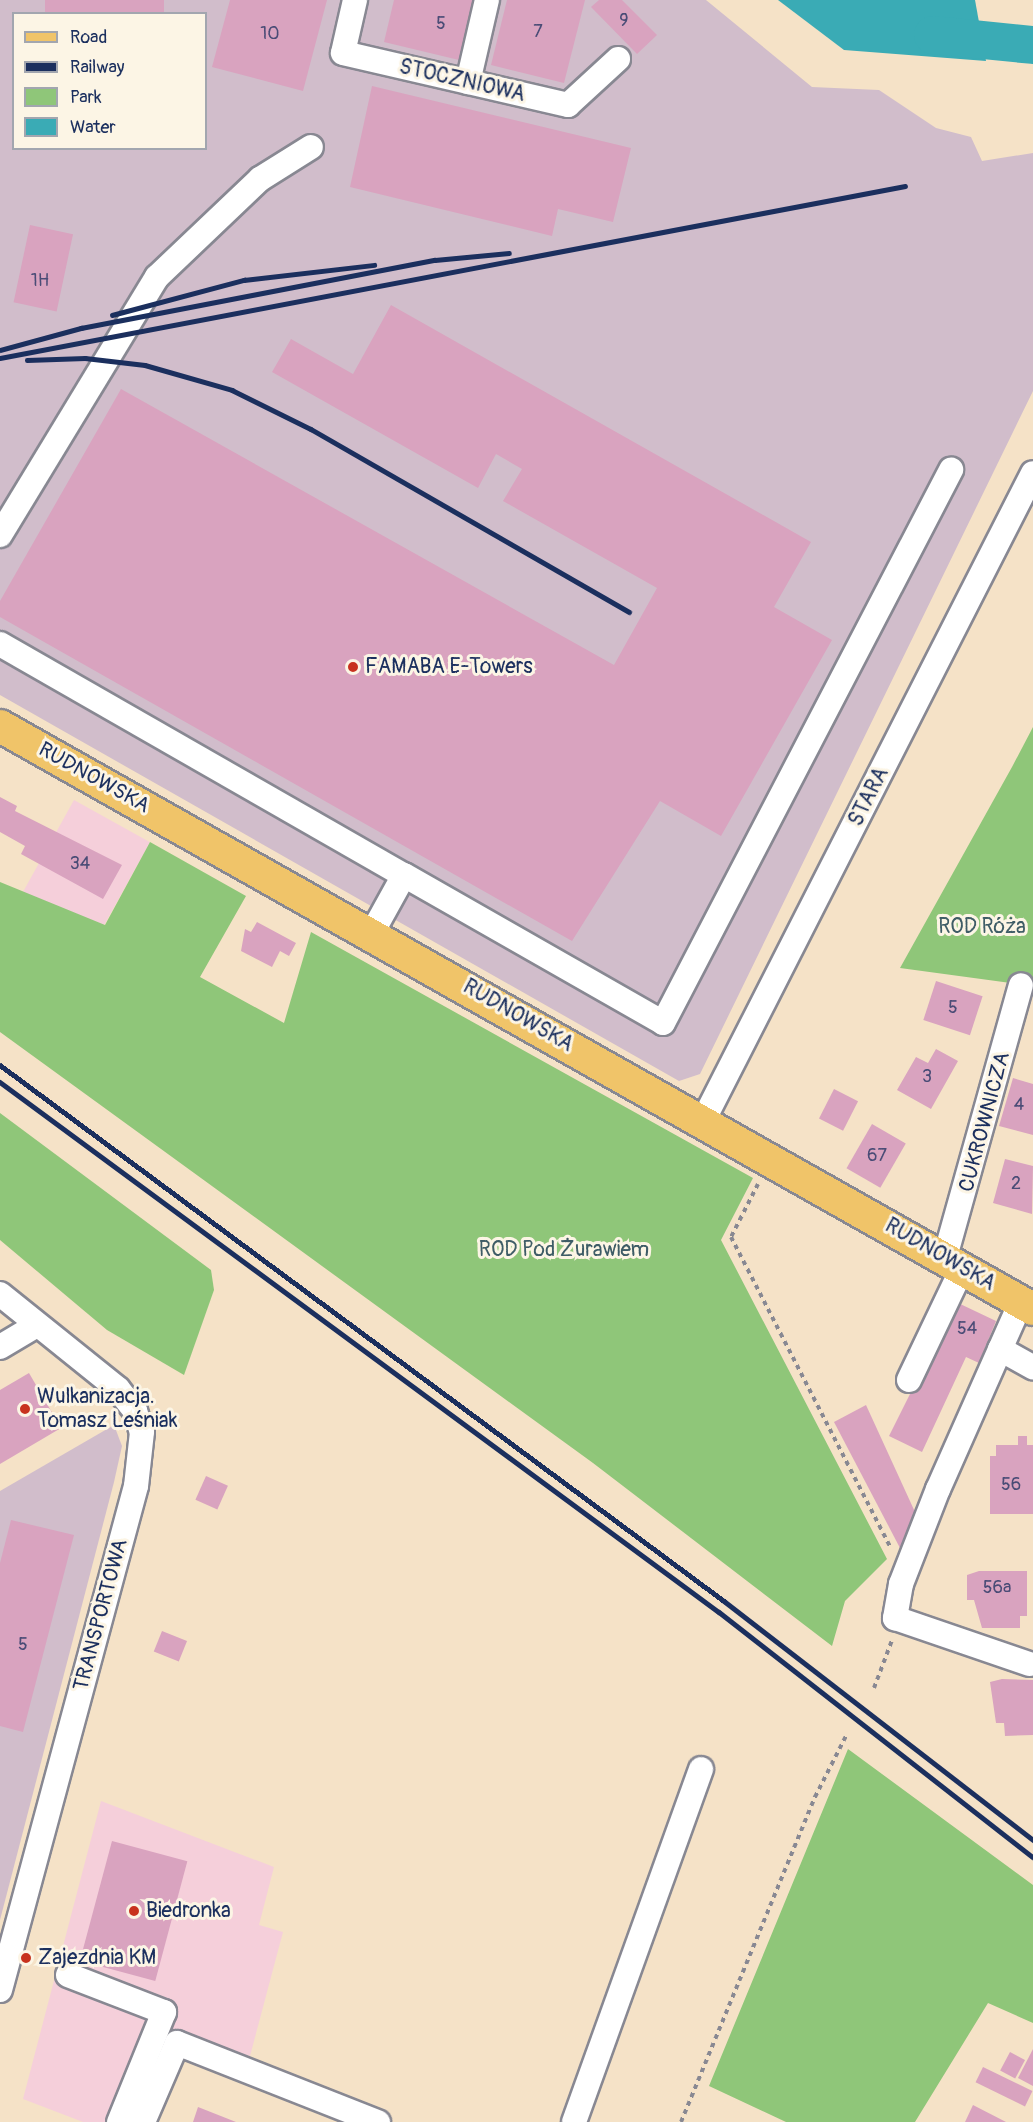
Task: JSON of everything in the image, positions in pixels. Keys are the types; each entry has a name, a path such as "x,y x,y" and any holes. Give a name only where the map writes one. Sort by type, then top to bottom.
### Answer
{"main road":[{"name":"RUDNOWSKA","path":"0,726 372,933 1027,1305"}],"street":[{"name":"STOCZNIOWA","path":"355,0 343,53 568,105 618,59"},
{"path":"468,82 487,0"},
{"path":"0,535 157,277 260,179 311,147"},
{"path":"0,644 663,1023 951,470"},
{"name":"STARA","path":"703,1121 1033,473"},
{"path":"372,933 404,875"},
{"name":"CUKROWNICZA","path":"909,1380 954,1262 1021,985"},
{"name":"TRANSPORTOWA","path":"0,1294 118,1389 135,1411 142,1453 0,1990"},
{"path":"1027,1305 1000,1349 905,1575 895,1618 1029,1664"},
{"path":"0,1347 37,1324"},
{"path":"1000,1349 1033,1368"},
{"path":"574,2122 701,1768"},
{"path":"68,1976 164,2012 119,2122"},
{"path":"143,2122 177,2043 378,2122"}],"path":[{"path":"770,1159 731,1237 905,1575"},
{"path":"874,1688 895,1618"},
{"path":"681,2122 815,1797 846,1736"}],"shaded area":[{"path":"0,0 706,0 812,87 879,90 936,128 971,137 982,161 1033,153 1033,391 700,1074 679,1081 0,695"},
{"path":"74,800 150,842 99,934 23,892"},
{"path":"114,1425 122,1446 114,1482 0,1920 0,1491"},
{"path":"101,1801 274,1867 259,1925 283,1932 250,2056 171,2036 136,2122 83,2122 23,2099"}],"green space":[{"name":"ROD Róża","path":"1033,727 1033,986 900,968 1012,767"},
{"name":"ROD Pod Żurawiem","path":"150,842 246,896 200,977 284,1023 311,932 753,1178 721,1240 887,1559 845,1601 832,1646 593,1463 0,1032 0,882 105,925"},
{"path":"0,1113 211,1270 214,1290 184,1375 107,1330 0,1240"},
{"path":"848,1749 1033,1885 1033,2023 988,2003 915,2122 786,2122 709,2086"}],"water":[{"path":"778,0 975,0 986,61 844,50"}],"building":[{"path":"45,0 164,0 164,12 45,12"},
{"path":"230,0 327,0 303,91 212,67"},
{"path":"394,0 473,0 459,60 384,42"},
{"path":"507,0 585,0 564,83 491,65"},
{"path":"599,0 622,0 657,35 637,54 591,7"},
{"path":"372,86 631,148 613,222 558,209 552,236 350,187"},
{"path":"30,225 73,234 57,311 14,302"},
{"name":"FAMABA E-Towers","path":"391,305 811,542 774,607 832,640 721,836 660,801 572,941 0,617 0,601 121,389 614,665 657,588 503,501 522,469 496,454 478,488 272,372 291,339 353,374"},
{"path":"0,797 17,806 15,811 122,865 103,899 21,854 25,846 0,832"},
{"path":"257,922 296,943 289,956 280,951 272,967 241,951 245,929 251,932"},
{"path":"936,981 983,996 970,1035 923,1020"},
{"path":"936,1049 958,1061 931,1109 897,1090 916,1057 928,1063"},
{"path":"1013,1078 1033,1084 1033,1135 999,1126"},
{"path":"834,1089 858,1101 843,1131 819,1118"},
{"path":"872,1124 906,1144 880,1188 846,1168"},
{"path":"1005,1159 1033,1166 1032,1214 993,1203"},
{"path":"956,1302 996,1321 979,1363 966,1357 922,1452 889,1436"},
{"name":"Wulkanizacja. Tomasz Leśniak","path":"29,1373 61,1428 0,1464 0,1390"},
{"path":"866,1405 915,1512 900,1548 834,1422"},
{"path":"1018,1436 1027,1436 1027,1445 1033,1445 1033,1514 990,1514 990,1456 996,1456 996,1445 1018,1445"},
{"path":"206,1476 228,1486 217,1510 195,1500"},
{"path":"11,1520 74,1535 23,1732 0,1726 0,1563"},
{"path":"979,1571 1027,1571 1027,1616 1020,1616 1020,1628 982,1628 974,1600 967,1600 967,1575"},
{"path":"162,1631 187,1641 179,1662 154,1651"},
{"path":"1002,1679 1033,1680 1033,1735 1005,1736 1004,1723 996,1723 990,1682"},
{"name":"Biedronka","path":"112,1841 187,1861 155,1981 80,1961"},
{"path":"1033,2049 1033,2086 1018,2078"},
{"path":"1010,2052 1025,2060 1015,2079 1000,2071"},
{"path":"983,2067 1032,2091 1025,2106 976,2082"},
{"path":"973,2105 1006,2122 965,2122"},
{"path":"198,2107 236,2122 193,2122"}],"waterway":[{"path":"933,35 1033,45"}],"railway":[{"path":"0,358 905,186"},
{"path":"0,350 81,328 435,260 509,253"},
{"path":"112,315 244,280 374,265"},
{"path":"27,360 85,358 145,365 232,390 311,429 629,612"},
{"path":"0,1065 724,1601 1033,1840"},
{"path":"0,1082 719,1612 1033,1857"}],"place":[{"name":"FAMABA E-Towers","path":"353,667"},
{"name":"Wulkanizacja. Tomasz Leśniak","path":"25,1409"},
{"name":"Biedronka","path":"134,1911"},
{"name":"Zajezdnia KM","path":"26,1958"}]}
